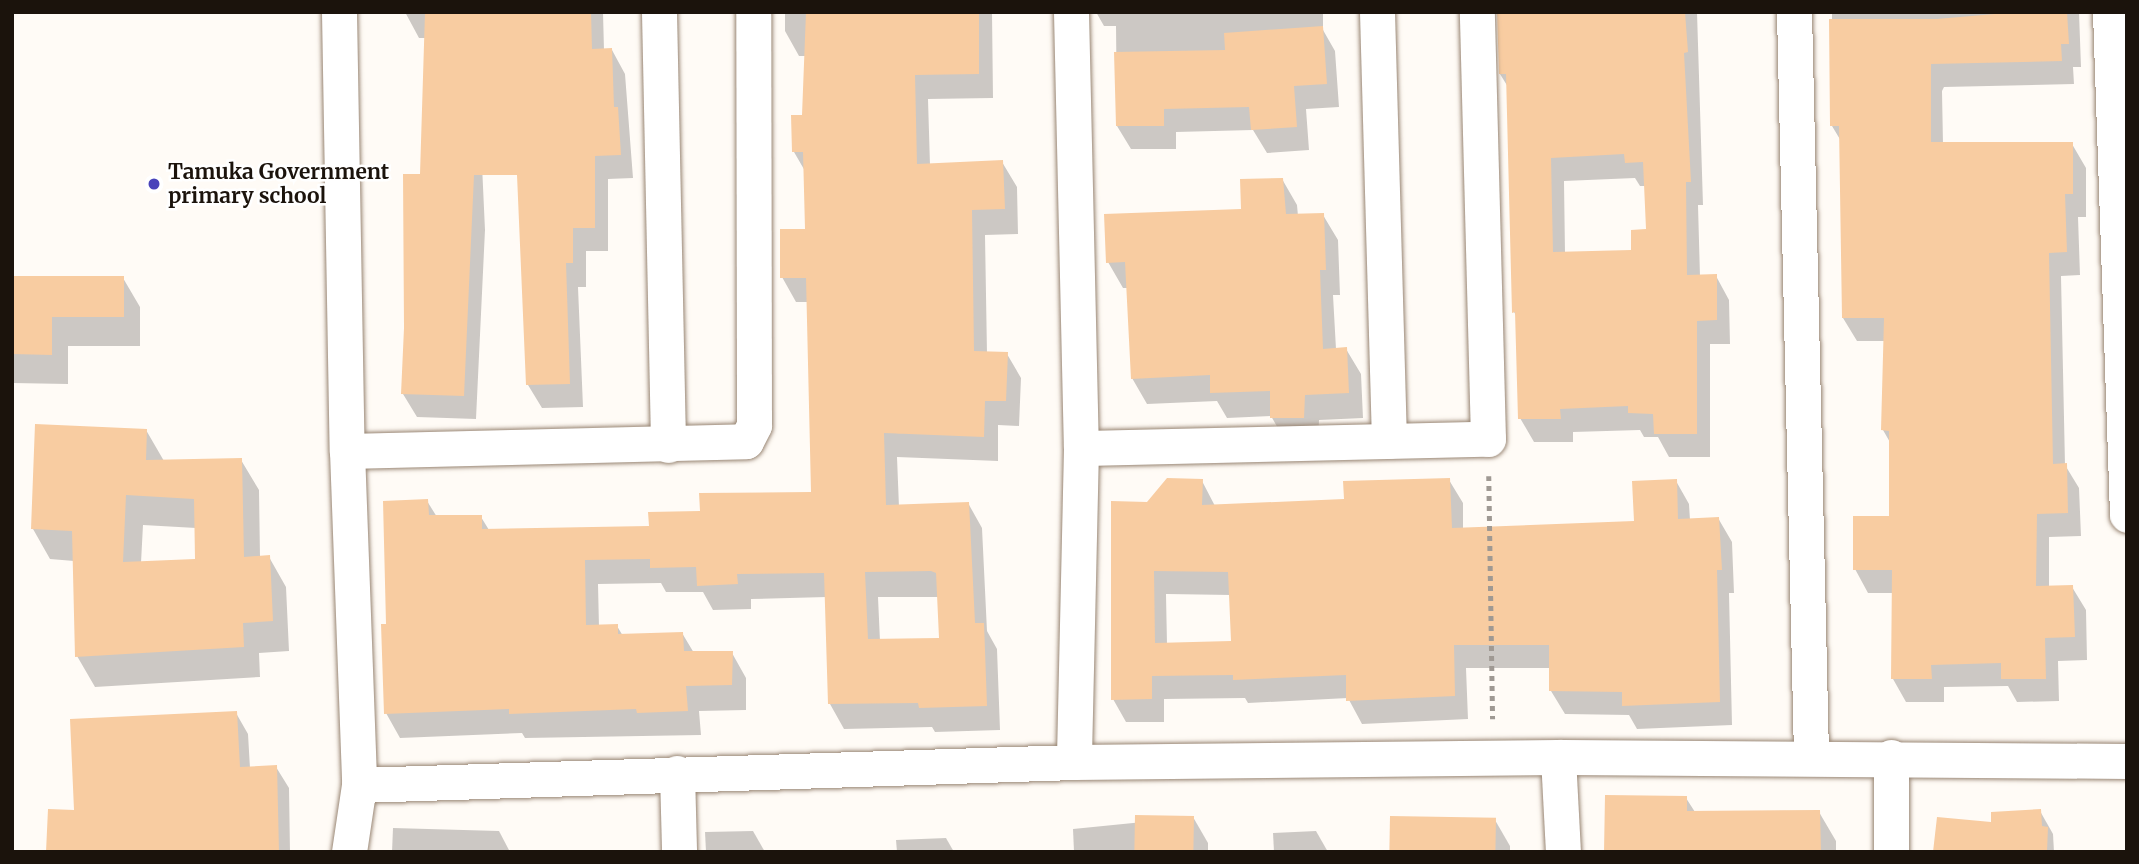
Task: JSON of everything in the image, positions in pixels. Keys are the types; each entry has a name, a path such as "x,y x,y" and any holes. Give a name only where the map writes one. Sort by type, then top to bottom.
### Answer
{"street":[{"path":"340,12 346,451 359,785 349,852"},
{"path":"659,12 668,445"},
{"path":"346,451 746,441 754,425 753,12"},
{"path":"1071,12 1081,448 1074,762"},
{"path":"1377,12 1389,441"},
{"path":"1081,448 1488,439 1477,12"},
{"path":"1794,12 1811,757"},
{"path":"2110,12 2127,515"},
{"path":"359,785 1074,762 1558,757 1891,757 2002,762 2127,761"},
{"path":"1558,757 1563,852"},
{"path":"1891,757 1891,852"},
{"path":"677,773 679,852"}],"path":[{"path":"1488,439 1493,758"}],"building":[{"path":"425,12 591,12 592,49 612,48 614,107 618,107 621,155 595,156 595,228 573,228 573,263 566,263 570,384 526,385 517,175 474,175 464,396 401,394 404,328 403,174 420,174"},
{"path":"806,12 979,12 979,74 915,75 917,164 1003,160 1005,209 972,210 974,351 1008,352 1006,401 985,401 984,437 884,433 886,505 969,502 975,623 984,623 987,706 919,708 918,703 828,704 824,573 737,574 738,584 697,586 696,567 650,568 650,559 585,560 586,625 618,624 618,634 683,632 684,651 733,651 732,685 686,686 688,711 637,713 636,709 509,714 509,709 384,714 381,624 386,624 383,501 428,499 429,515 482,515 482,529 649,526 648,512 700,511 699,493 811,492 806,278 780,278 780,229 805,229 803,152 792,152 791,115 802,115","holes":["865,572 936,573 939,638 868,639"]},
{"path":"1497,12 1685,12 1688,52 1684,53 1691,182 1686,182 1687,275 1717,274 1717,320 1697,321 1697,434 1654,434 1653,414 1628,413 1628,406 1560,409 1561,419 1518,419 1515,312 1512,313 1506,74 1499,74","holes":["1624,154 1625,163 1643,162 1646,229 1631,230 1631,250 1553,252 1551,158"]},
{"path":"2018,12 2067,12 2069,44 2061,44 2062,61 1931,64 1931,142 2073,142 2073,194 2065,194 2067,252 2049,253 2053,464 2067,463 2068,513 2037,514 2036,586 2073,585 2075,637 2045,638 2046,679 2001,679 2001,663 1931,665 1932,679 1891,679 1892,570 1853,570 1853,516 1889,516 1889,431 1881,430 1884,318 1842,318 1839,126 1830,126 1829,19 1937,19"},
{"path":"1323,26 1327,84 1294,86 1297,127 1251,130 1249,107 1164,109 1164,126 1116,126 1114,52 1225,50 1224,33"},
{"path":"1283,178 1286,214 1324,213 1326,270 1320,270 1323,349 1347,347 1349,393 1305,395 1304,418 1270,418 1270,391 1210,393 1210,375 1131,379 1125,262 1106,263 1104,214 1241,209 1240,179"},
{"path":"12,276 124,276 124,317 52,317 52,355 12,354"},
{"path":"35,424 147,429 146,460 242,458 244,557 270,555 273,621 243,623 244,647 75,657 72,531 31,529","holes":["126,495 194,499 195,559 123,562"]},
{"path":"1167,478 1203,479 1202,505 1344,499 1343,481 1450,478 1452,528 1634,521 1632,481 1677,479 1678,519 1719,517 1722,570 1717,570 1720,702 1622,706 1622,692 1549,691 1549,645 1454,645 1455,696 1346,701 1346,675 1233,680 1233,675 1152,676 1152,699 1111,700 1111,501 1147,502","holes":["1154,571 1228,572 1231,641 1155,643"]},
{"path":"237,711 240,767 277,765 279,852 46,852 48,809 74,810 70,719"},
{"path":"1605,795 1687,796 1687,811 1820,810 1821,852 1604,852"},
{"path":"2041,809 2042,826 2048,827 2047,852 1933,852 1937,817 1991,822 1991,812"},
{"path":"1135,815 1194,816 1193,852 1134,852"},
{"path":"1390,816 1496,818 1495,852 1389,852"}],"place":[{"name":"Tamuka Government primary school","path":"154,184"}]}
